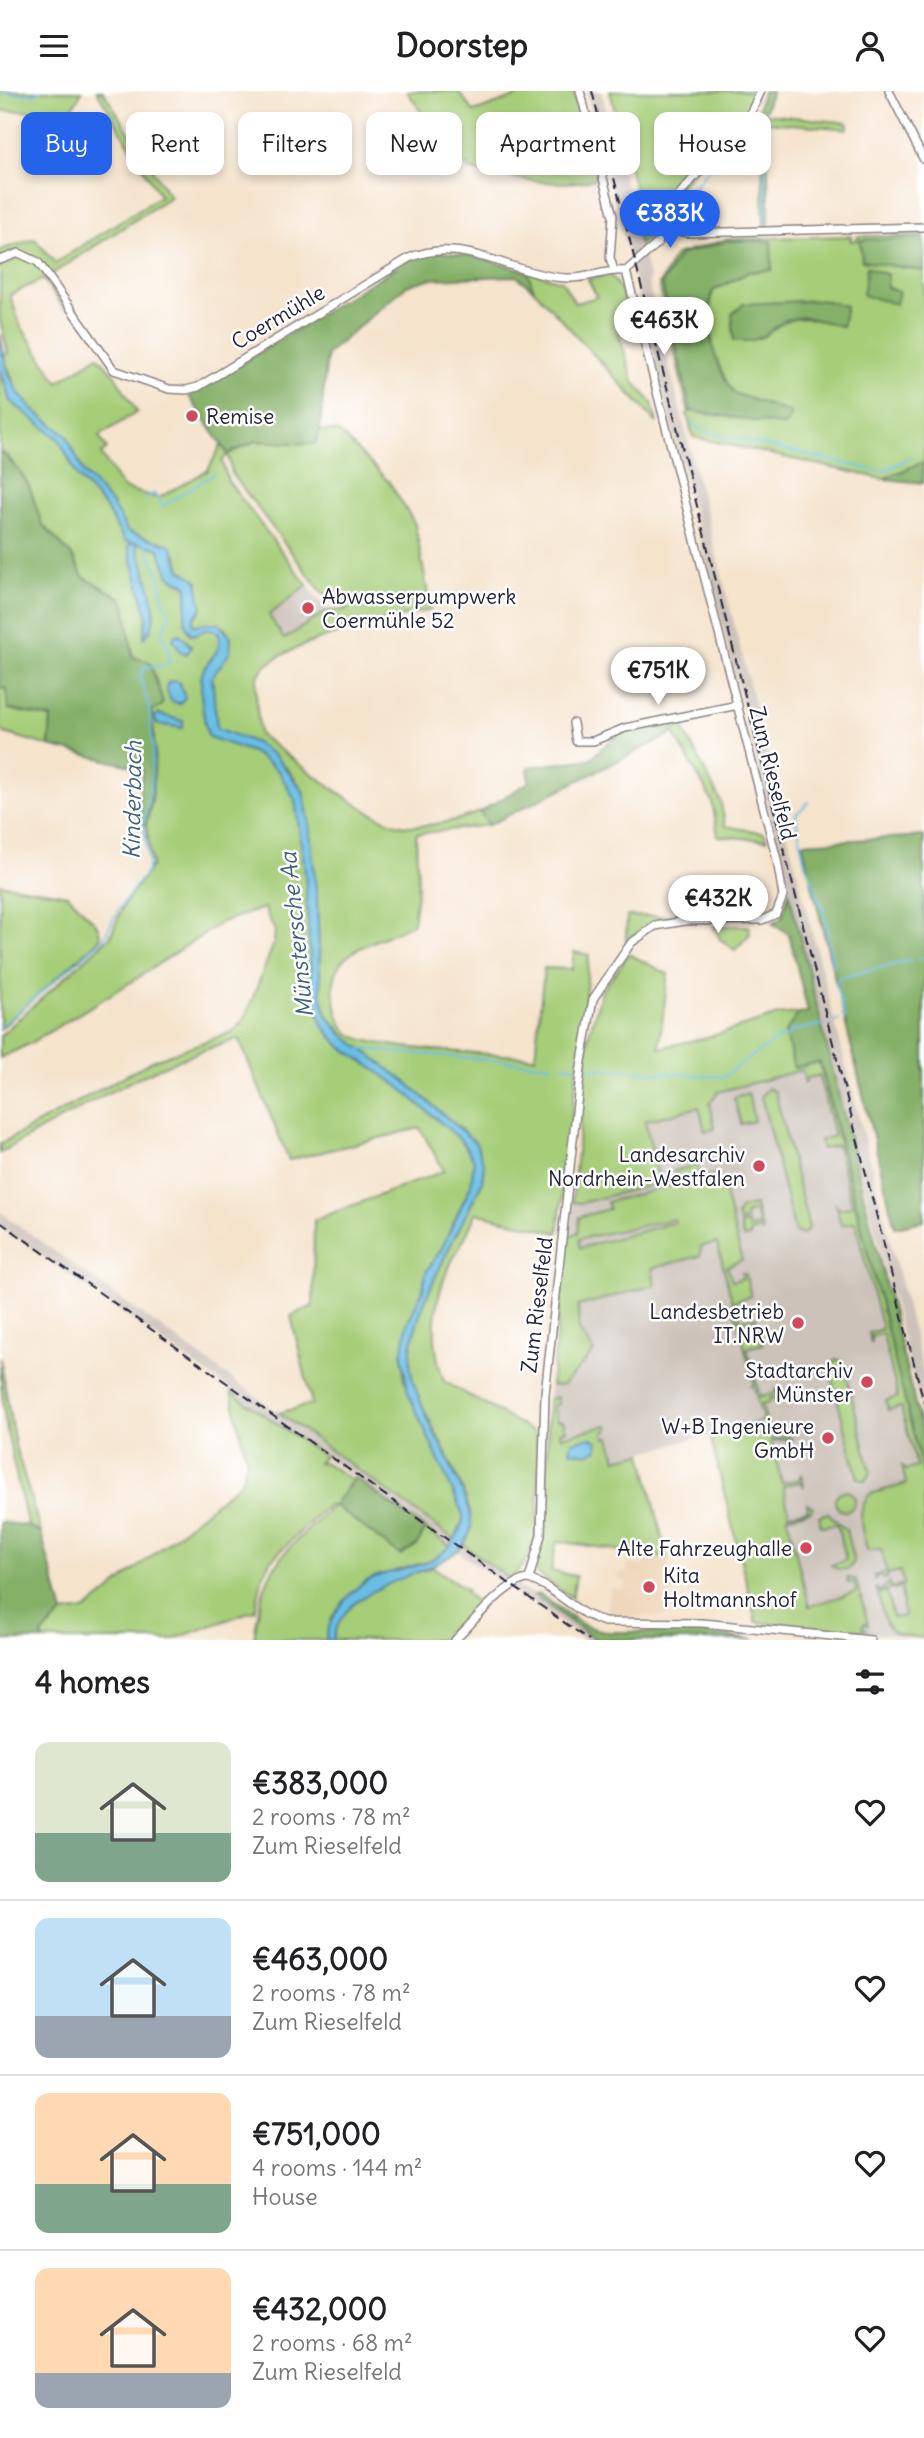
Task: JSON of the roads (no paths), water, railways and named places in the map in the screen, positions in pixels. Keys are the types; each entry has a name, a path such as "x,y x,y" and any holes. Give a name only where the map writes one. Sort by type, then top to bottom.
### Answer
{"street":[{"path":"580,91 614,216 610,258 614,270"},
{"path":"626,271 654,248 676,198 750,114 761,91"},
{"path":"889,91 924,160"},
{"path":"664,229 688,233 924,227"},
{"name":"Coermühle","path":"0,260 19,253 38,262 114,370 149,383 180,390 198,387 409,258 429,250 458,251 566,278 614,270 626,271"},
{"name":"Zum Rieselfeld","path":"529,1579 542,1529 545,1394 583,1055 593,999 632,943 655,926 685,921 762,920 776,914 782,904 777,860 626,271"},
{"path":"573,723 576,741 593,741 625,728 738,705"},
{"path":"455,1640 507,1590 522,1580 529,1579 593,1619 604,1622 703,1623 871,1640"}],"water":[{"path":"0,334 6,367 17,391 32,409 66,435 84,473 112,504 128,532 171,545 181,570 196,579 202,608 193,619 193,625 218,623 231,637 230,652 212,677 217,728 256,743 275,756 303,791 309,820 317,901 321,994 327,1015 341,1033 406,1082 476,1143 484,1165 482,1182 423,1306 414,1332 410,1356 417,1393 469,1509 470,1532 459,1550 362,1598 343,1616 333,1640 326,1640 332,1621 352,1593 378,1576 411,1568 441,1554 449,1547 462,1525 462,1512 408,1393 402,1356 407,1324 423,1290 426,1272 441,1250 471,1185 474,1160 461,1140 397,1085 339,1045 322,1025 312,994 305,871 295,800 279,772 267,762 252,752 209,737 207,732 201,685 203,671 218,649 218,632 208,629 194,635 189,630 185,619 186,585 169,576 159,549 136,542 154,605 151,629 144,638 147,615 128,545 133,543 125,541 105,507 78,477 59,439 10,401 0,366"},
{"path":"175,635 181,635 191,647 188,653 181,652 173,639"},
{"path":"168,682 179,682 185,697 180,704 171,701 166,689"},
{"path":"159,714 183,721 183,728 157,724 154,717"},
{"path":"590,1437 597,1441 598,1449 588,1454 570,1451 572,1442"}],"waterway":[{"path":"0,92 32,95 40,91"},
{"path":"676,206 704,175"},
{"path":"766,175 767,222"},
{"path":"691,422 702,431 873,470 885,470 912,457"},
{"path":"145,499 154,493 163,506 214,474"},
{"name":"Kinderbach","path":"0,1027 103,940 118,910 147,871 149,863 143,823 151,787 153,747 149,707 140,676 146,666 162,667 169,663 169,649 162,634 170,613 164,603 159,575 146,544"},
{"path":"809,802 796,814 796,818 804,860 823,908 833,966"},
{"path":"918,959 924,958"},
{"path":"845,1018 836,985 838,978 911,960"},
{"path":"834,1022 839,1020"},
{"path":"589,1068 723,1077 777,1039 789,1036 791,1031 825,1024"},
{"path":"362,1049 552,1065"},
{"path":"563,1065 577,1067"}],"railway":[{"path":"592,91 924,1403"},
{"path":"0,1222 589,1640"}],"place":[{"name":"Remise","path":"192,416"},
{"name":"Abwasserpumpwerk Coermühle 52","path":"308,608"},
{"name":"Landesarchiv Nordrhein-Westfalen","path":"759,1166"},
{"name":"Landesbetrieb IT.NRW","path":"798,1323"},
{"name":"Stadtarchiv Münster","path":"867,1382"},
{"name":"W+B Ingenieure GmbH","path":"828,1438"},
{"name":"Alte Fahrzeughalle","path":"806,1548"},
{"name":"Kita Holtmannshof","path":"649,1587"}],"water label":[{"name":"Münstersche Aa","path":"296,935"}]}
